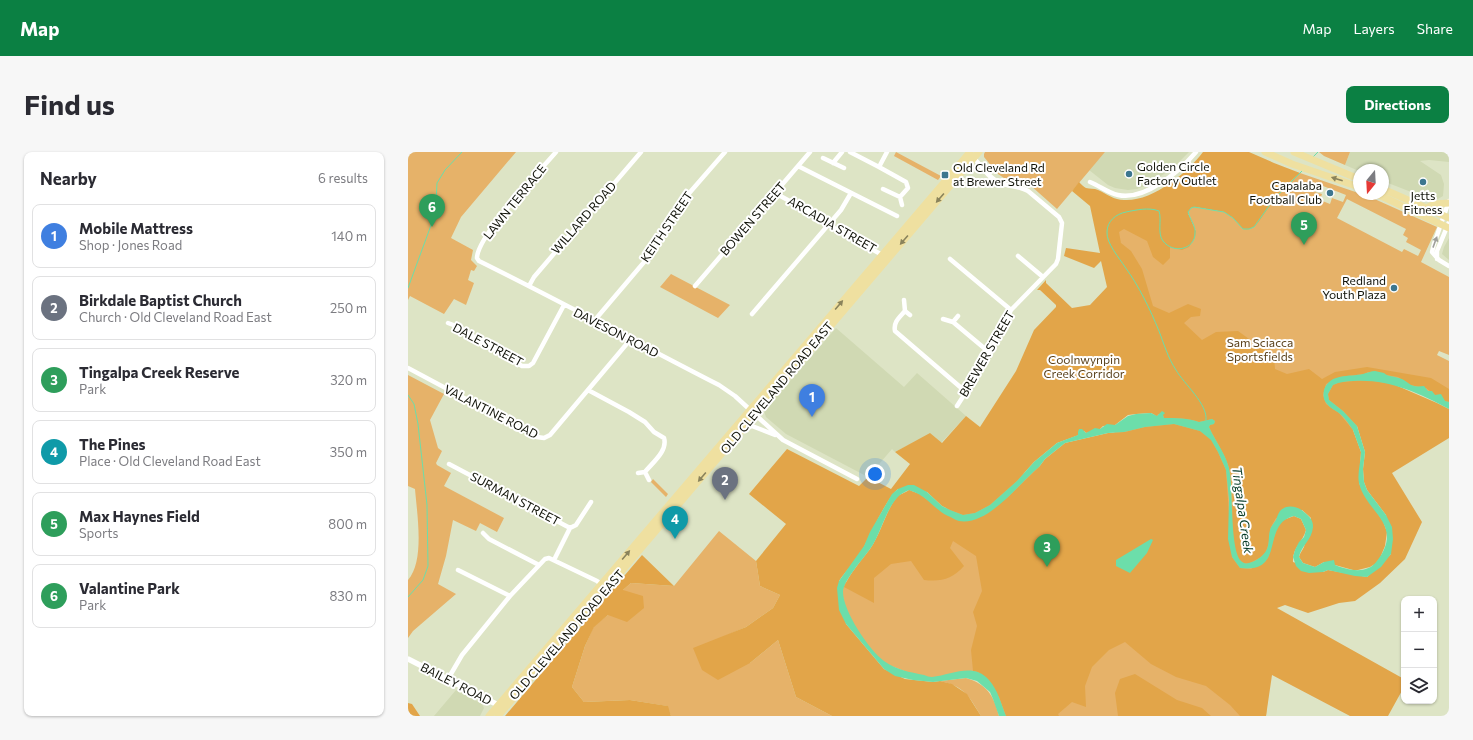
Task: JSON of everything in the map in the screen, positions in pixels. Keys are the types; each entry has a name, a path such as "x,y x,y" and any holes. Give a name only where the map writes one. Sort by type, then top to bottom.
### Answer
{"main road":[{"path":"1264,152 1292,164 1353,185"},
{"path":"1297,153 1353,176"},
{"name":"OLD CLEVELAND ROAD EAST","path":"489,716 501,707 973,154"},
{"path":"1389,192 1446,217"},
{"path":"1389,199 1447,225"},
{"path":"1426,208 1434,204 1449,202"},
{"name":"OLD CLEVELAND ROAD EAST","path":"604,586 742,430 752,412"},
{"name":"OLD CLEVELAND ROAD EAST","path":"498,716 501,707"}],"street":[{"name":"LAWN TERRACE","path":"477,254 488,231 556,152"},
{"name":"WILLARD ROAD","path":"529,286 534,277 641,152"},
{"name":"KEITH STREET","path":"594,321 656,248 678,206 725,152"},
{"name":"BOWEN STREET","path":"695,286 810,152"},
{"path":"834,163 842,152"},
{"path":"850,152 879,166 906,182 908,188 900,197"},
{"path":"879,166 887,152"},
{"path":"1090,182 1117,195 1137,195 1152,188 1178,171 1196,152"},
{"name":"BREWER STREET","path":"957,406 990,353 1011,310 1056,264 1058,259 1062,223 1059,217 1028,191 1022,188 1000,183 993,179 973,154"},
{"path":"823,158 844,168"},
{"path":"798,166 897,216"},
{"path":"883,189 900,197"},
{"name":"ARCADIA STREET","path":"775,193 885,257"},
{"path":"752,314 828,223 841,210 851,193"},
{"path":"900,197 902,205"},
{"path":"1449,202 1446,217 1447,225 1432,250 1437,259 1449,266"},
{"name":"DAVESON ROAD","path":"477,254 479,261 719,385 735,396 779,436"},
{"path":"1018,256 1043,277"},
{"path":"950,259 1011,310"},
{"path":"904,300 905,311 896,322 894,327 895,331 966,392"},
{"name":"DALE STREET","path":"448,323 456,326 522,366 529,366 533,363 564,305"},
{"path":"905,311 910,315"},
{"path":"953,322 958,316"},
{"path":"943,319 953,322 990,353"},
{"name":"VALANTINE ROAD","path":"408,368 537,437 544,438 550,435 630,340"},
{"path":"588,390 645,422 654,432 664,438 665,448 645,472 638,473"},
{"path":"742,430 748,426 752,426 779,436 857,479"},
{"name":"SURMAN STREET","path":"449,464 570,528 552,559"},
{"path":"645,472 650,480"},
{"path":"570,528 576,525 591,502"},
{"path":"483,533 489,539 539,564"},
{"path":"448,679 462,655 510,596 545,559 552,559 604,586"},
{"path":"458,570 510,596"},
{"name":"BAILEY ROAD","path":"408,659 501,707"}],"shaded area":[{"path":"1105,152 1189,152 1174,167 1151,183 1137,189 1128,190 1115,188 1108,185 1089,170"},
{"path":"1350,152 1449,152 1449,162 1429,160 1420,161 1441,175 1444,184 1443,196 1438,199 1424,197 1389,183 1389,164 1353,164 1353,168 1345,165"},
{"path":"1449,238 1449,260 1442,254"},
{"path":"836,328 904,387 917,373 966,416 941,443 930,434 895,452 892,449 868,477 786,434 766,417 764,411"},
{"name":"Tingalpa Creek","path":"1375,371 1399,378 1415,386 1424,386 1428,391 1432,391 1435,395 1441,394 1445,401 1449,402 1449,409 1403,388 1379,382 1341,382 1333,385 1328,394 1329,400 1343,411 1357,426 1365,452 1363,469 1364,482 1367,490 1386,515 1392,527 1393,539 1391,554 1381,567 1367,577 1328,570 1309,573 1301,571 1296,566 1293,557 1299,542 1304,537 1306,530 1301,519 1294,516 1284,521 1278,528 1269,556 1263,564 1254,568 1240,568 1232,557 1228,539 1229,500 1226,470 1218,452 1211,440 1200,431 1174,424 1108,433 1065,443 1045,459 1039,467 1003,502 981,517 970,521 959,521 948,516 921,495 909,490 897,498 874,543 846,582 843,592 847,609 858,630 878,656 898,669 930,677 962,671 976,672 983,675 995,688 1006,716 999,716 990,692 977,681 966,678 933,682 895,676 884,669 846,624 839,610 837,588 839,581 864,546 870,532 892,494 898,489 908,485 914,485 927,492 942,506 950,510 963,515 975,513 990,505 1017,481 1034,462 1057,443 1078,435 1079,429 1082,429 1086,433 1095,428 1100,429 1107,424 1115,425 1128,416 1151,413 1157,416 1162,411 1165,413 1163,415 1164,418 1186,419 1199,422 1212,419 1215,421 1214,424 1210,425 1209,427 1229,467 1233,533 1237,555 1242,562 1250,563 1263,555 1268,546 1270,529 1279,512 1285,507 1292,507 1299,508 1306,514 1311,519 1313,525 1311,536 1300,553 1299,557 1303,563 1315,567 1324,562 1334,560 1335,565 1351,570 1363,570 1368,568 1377,561 1385,548 1387,537 1385,528 1381,519 1363,493 1359,483 1358,475 1361,452 1353,430 1343,416 1330,407 1324,399 1323,393 1327,385 1335,378"},
{"path":"1151,539 1153,540 1147,553 1130,573 1116,566 1116,560"},
{"path":"456,690 482,704 484,708 480,716 434,716"}],"green space":[{"path":"408,152 516,152 461,217 451,238 473,250 471,260 477,266 474,271 471,270 468,280 474,283 466,305 454,299 444,314 410,296 408,300"},
{"path":"896,152 941,176 938,180 894,156"},
{"path":"985,152 1105,152 1057,209 1030,185 1004,178 998,174 984,157"},
{"path":"1203,152 1249,152 1300,173 1271,203 1258,223 1249,229 1243,229 1233,218 1224,212 1195,207 1191,208 1188,213 1196,231 1195,237 1189,247 1182,250 1170,247 1170,258 1163,265 1153,257 1147,241 1124,229 1119,232 1121,243 1131,251 1142,269 1153,306 1169,313 1188,304 1201,309 1200,316 1191,317 1184,323 1202,340 1216,332 1238,331 1274,357 1275,369 1287,374 1309,369 1322,379 1335,372 1367,367 1431,378 1449,389 1449,402 1445,401 1439,395 1435,395 1426,388 1410,385 1398,377 1368,372 1365,374 1340,377 1326,384 1323,395 1326,404 1339,413 1353,430 1361,452 1359,483 1366,497 1383,521 1387,532 1385,546 1380,558 1375,564 1370,567 1353,570 1324,562 1315,567 1303,563 1299,557 1304,547 1311,518 1302,510 1276,518 1271,528 1268,546 1265,553 1261,557 1247,564 1242,562 1237,557 1234,545 1232,525 1232,481 1230,471 1209,427 1210,425 1214,424 1215,421 1212,419 1199,422 1186,419 1164,418 1163,415 1158,414 1157,416 1151,413 1128,415 1115,425 1103,426 1100,429 1086,433 1084,431 1079,435 1057,443 1034,462 1017,481 990,505 975,513 963,515 950,510 942,506 927,492 898,489 889,500 860,554 839,581 846,624 884,669 905,679 933,682 940,681 952,684 967,694 981,716 832,716 796,697 778,640 750,663 718,680 702,670 693,648 746,627 773,608 780,595 760,586 756,561 786,524 749,494 787,449 859,486 868,477 891,489 910,464 895,452 930,433 942,443 966,416 980,427 1016,371 1034,330 1056,307 1056,305 1040,290 1037,290 1046,280 1046,283 1072,308 1090,305 1107,287 1101,261 1094,268 1064,256 1066,248 1100,253 1090,206 1072,191 1079,182 1086,188 1096,189 1117,199 1135,199 1146,196 1168,185 1188,169"},
{"path":"1319,152 1350,152 1345,165 1324,156"},
{"name":"Sam Sciacca Sportsfields","path":"1300,173 1353,191 1353,200 1377,200 1437,227 1421,262 1449,277 1449,355 1439,351 1437,355 1449,361 1449,404 1394,380 1285,514 1266,716 1003,716 993,693 974,676 934,680 922,678 881,662 847,619 841,586 943,510 1195,396 1110,221 1196,231 1188,212 1191,208 1194,207 1224,212 1233,218 1243,229","holes":["1318,184 1346,195 1343,202 1332,198 1330,204 1320,200 1322,194 1315,192","1347,199 1406,229 1403,235 1408,238 1406,242 1421,250 1418,256 1404,249 1402,252 1337,218"]},
{"path":"671,274 730,305 718,318 660,287"},
{"path":"408,375 444,394 430,420 438,448 442,451 436,463 451,473 444,486 504,518 497,532 480,523 476,531 453,520 446,556 438,584 456,594 413,631 408,638 408,580 417,561 419,537 415,489 408,486"},
{"path":"1367,380 1393,384 1449,409 1449,438 1392,473 1422,522 1405,559 1380,583 1355,601 1339,603 1308,613 1285,605 1277,608 1401,677 1401,692 1388,716 1350,716 1272,675 1266,716 1240,716 1230,705 1206,686 1176,677 1151,664 1125,642 1109,650 1092,667 1085,686 1086,707 1072,702 1058,714 1059,716 1006,716 999,697 978,672 973,671 971,650 977,626 973,612 982,591 976,556 953,541 950,548 964,566 951,577 941,580 924,580 911,561 891,564 874,578 874,603 844,587 852,572 874,543 896,498 909,490 920,494 949,516 983,516 1008,497 1039,467 1045,459 1065,443 1108,433 1125,432 1145,427 1174,424 1200,431 1211,439 1218,452 1226,470 1232,557 1240,568 1251,569 1268,558 1277,527 1283,520 1294,516 1301,519 1306,530 1294,553 1293,562 1323,572 1328,570 1367,577 1391,554 1386,515 1367,490 1364,482 1363,469 1365,452 1357,426 1343,411 1329,400 1328,394 1333,385 1340,382"},
{"path":"653,479 668,494 666,497 651,482"},
{"path":"719,531 756,561 760,586 780,595 773,608 746,627 725,636 750,663 778,640 796,697 832,716 671,716 667,706 630,700 584,702 572,687 585,646 594,626 608,615 623,590 631,583 674,586"},
{"path":"642,555 674,586 631,583 623,590 643,596 644,608 627,622 608,615 594,627 585,646 572,687 584,702 630,700 668,706 671,716 505,716"},
{"path":"1135,674 1177,700 1202,708 1211,716 1118,716 1115,693 1120,679"},
{"path":"966,678 984,687 995,702 999,716 981,716 969,697 961,689 940,681"},
{"path":"408,703 412,704 420,716 408,716"}],"waterway":[{"path":"408,288 430,228 436,203 437,183 445,170 462,152"},
{"path":"1313,157 1318,152"},
{"path":"1206,420 1206,414 1203,407 1173,365 1166,351 1156,323 1140,290 1111,246 1107,236 1107,228 1110,221 1122,213 1142,209 1159,211 1161,238 1172,248 1183,248 1188,246 1194,239 1195,228 1188,212 1194,207 1224,212 1233,218 1243,229 1249,229 1254,227 1274,199 1302,171"},
{"path":"408,395 414,404 418,424 427,505 428,566 423,580 408,597"}],"place":[{"name":"Golden Circle Factory Outlet","path":"1129,174"},
{"name":"Old Cleveland Rd at Brewer Street","path":"945,175"},
{"name":"Jetts Fitness","path":"1423,182"},
{"name":"Capalaba Football Club","path":"1330,193"},
{"name":"Valantine Park","path":"432,227"},
{"name":"Max Haynes Field","path":"1304,245"},
{"name":"Redland Youth Plaza","path":"1394,288"},
{"name":"Mobile Mattress","path":"812,417"},
{"name":"Birkdale Baptist Church","path":"725,500"},
{"name":"The Pines","path":"675,539"},
{"name":"Tingalpa Creek Reserve","path":"1047,567"}],"park label":[{"name":"Coolnwynpin Creek Corridor","path":"1084,367"}]}
